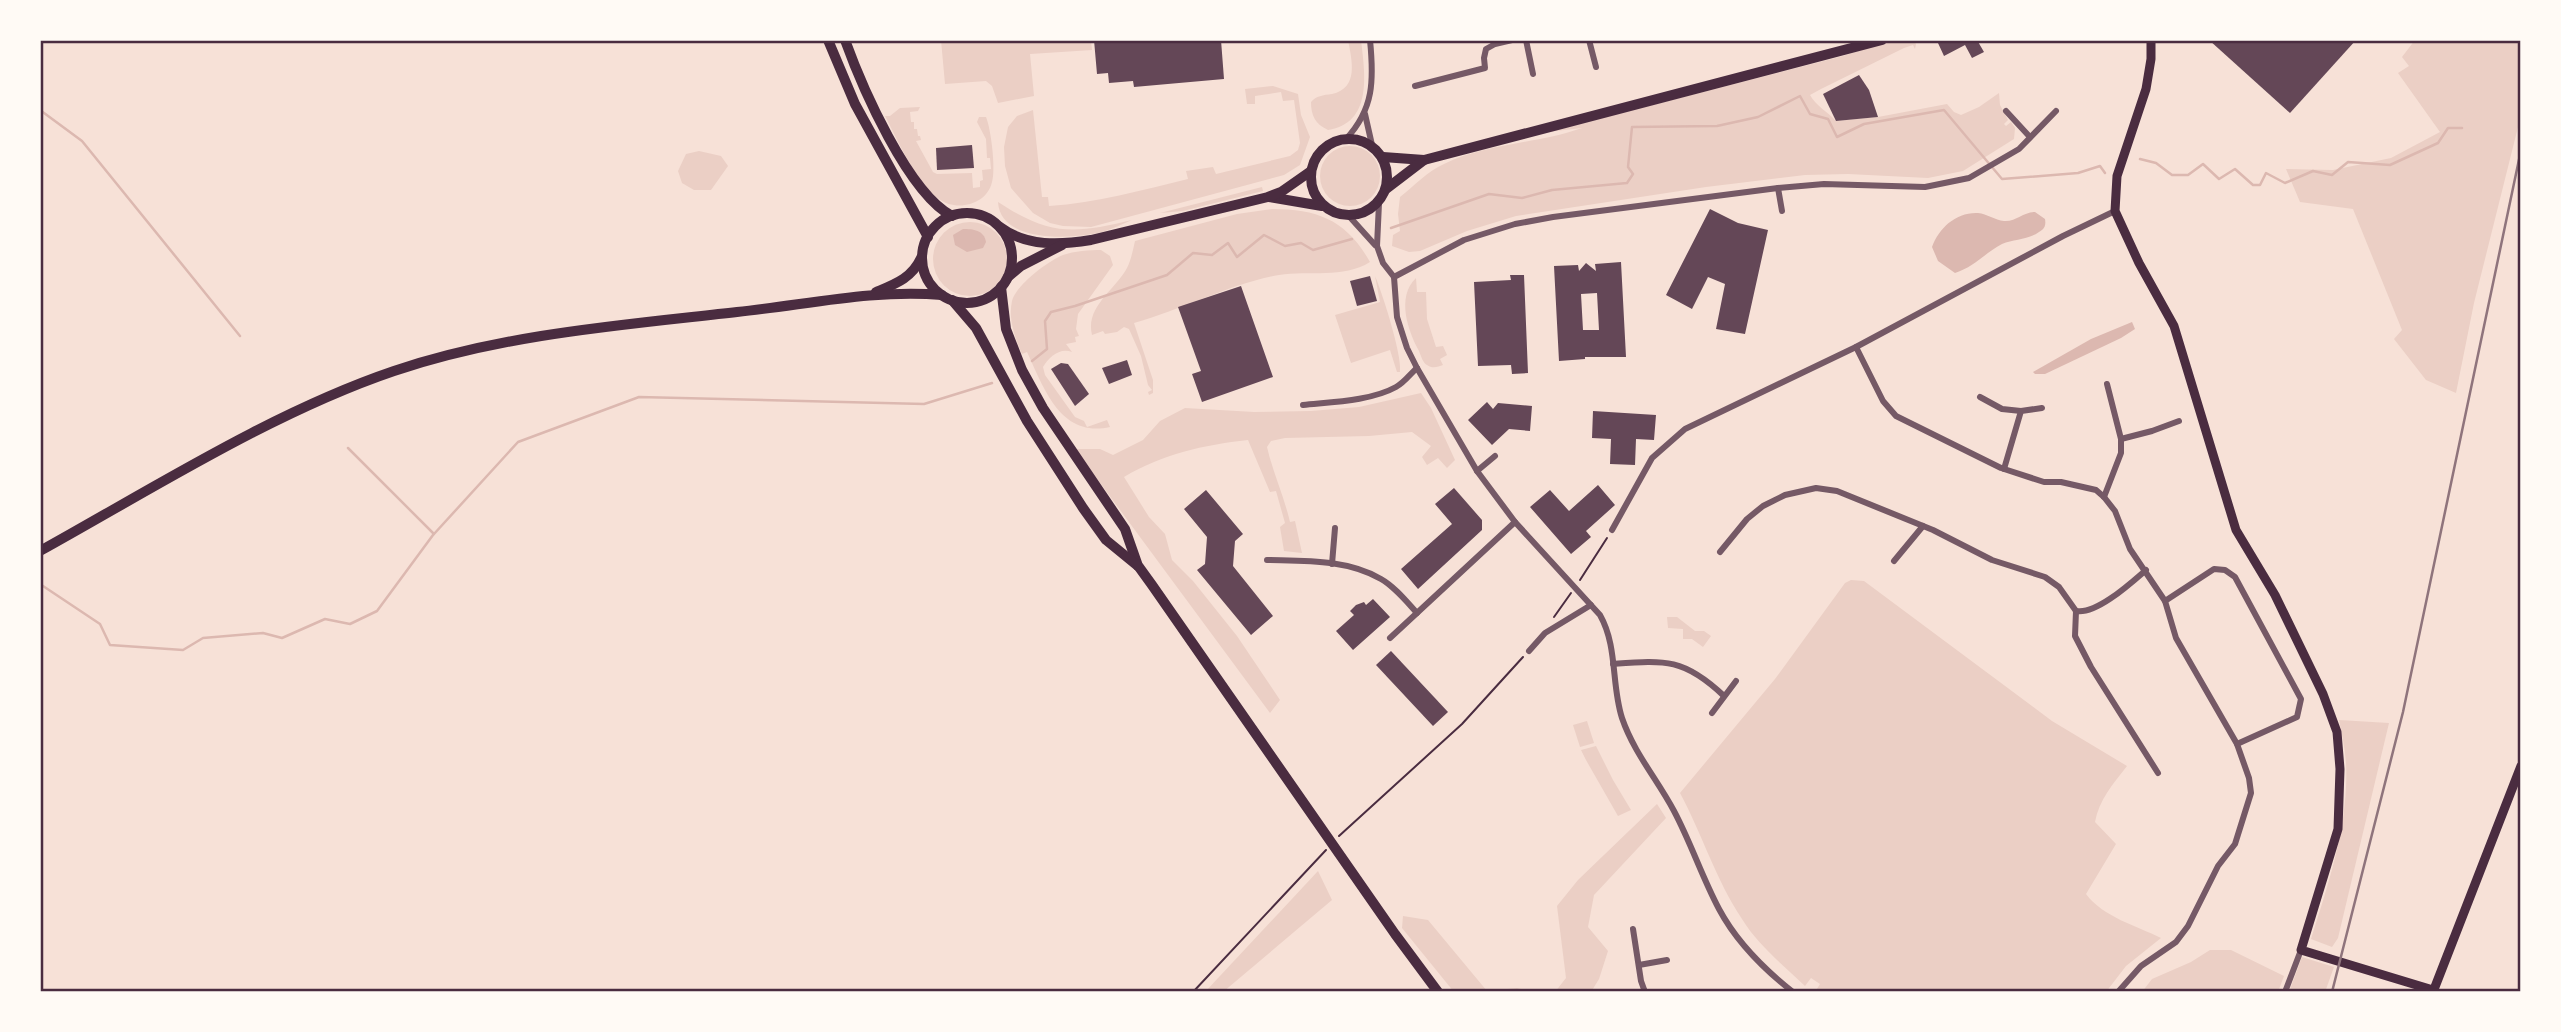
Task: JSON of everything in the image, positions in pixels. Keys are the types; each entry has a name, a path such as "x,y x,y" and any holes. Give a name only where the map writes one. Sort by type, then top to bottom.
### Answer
{"main road":[{"path":"828,40 855,104 928,237"},
{"path":"845,40 869,96 908,168 930,200 952,216"},
{"path":"1383,157 1424,160 1882,40"},
{"path":"2151,40 2146,89 2117,176 2115,211 2139,263 2174,326 2236,530 2275,595 2323,694 2337,732 2340,769 2338,829 2301,950 2433,991 2521,766"},
{"path":"1322,206 1314,194 1311,171 1314,159 1332,143 1346,139 1361,140 1372,145 1383,157 1386,189"},
{"path":"1268,197 1322,206 1348,215 1370,209 1386,189 1424,160"},
{"path":"40,551 275,423 357,385 433,359 506,342 602,327 788,307 869,295 918,293 977,301 990,296 1021,267 1063,245 1268,197 1281,192 1311,171"},
{"path":"869,295 908,277 917,267 928,237 935,227 952,216 971,213 984,216 1012,236 1063,245"},
{"path":"1000,227 1012,251 1008,277"},
{"path":"922,254 927,277 976,328 1027,421 1083,508 1106,540 1139,567"},
{"path":"1001,287 1006,329 1022,370 1043,408 1125,528 1139,567 1438,992"}],"street":[{"path":"1370,40 1371,86 1365,114 1372,145"},
{"path":"1415,86 1485,68 1483,58 1486,49 1512,40"},
{"path":"1526,40 1533,74"},
{"path":"1589,40 1595,66"},
{"path":"2006,111 2029,136"},
{"path":"1394,277 1464,240 1515,225 1634,205 1777,188 1824,184 1925,187 1980,174 2019,149 2056,111"},
{"path":"1346,139 1365,114"},
{"path":"1777,188 1782,211"},
{"path":"1378,202 1377,246 1383,263 1394,277 1397,317 1417,368 1477,471 1515,522 1600,615 1608,629 1621,713 1630,740 1674,811 1719,909 1742,943 1794,992"},
{"path":"1612,530 1652,458 1685,429 1856,347 2115,211"},
{"path":"1348,215 1377,246"},
{"path":"1856,347 1884,401 1896,416 2004,469 2044,482 2061,482 2096,490 2104,497 2115,511 2130,549 2165,601 2176,638 2236,744 2249,778 2251,793 2235,844 2218,866 2188,926 2176,942 2141,966 2118,991"},
{"path":"1303,405 1339,402 1390,390 1401,384 1417,368"},
{"path":"2104,497 2121,453 2121,439 2108,384"},
{"path":"1980,397 2002,409 2021,411 2042,408"},
{"path":"2004,469 2021,411"},
{"path":"2121,439 2179,421"},
{"path":"1477,471 1495,456"},
{"path":"1720,552 1763,506 1785,495 1816,488 1837,491 1923,526 1992,560 2031,570 2045,577 2059,587 2076,611 2075,636 2091,667 2158,773"},
{"path":"1390,638 1515,522"},
{"path":"1894,561 1923,526"},
{"path":"1332,564 1335,528"},
{"path":"1267,560 1332,564 1372,575 1383,580 1417,613"},
{"path":"2165,601 2214,569 2225,569 2235,577 2301,699 2297,716 2236,744"},
{"path":"2076,611 2083,612 2096,607 2146,570"},
{"path":"1529,651 1545,634 1591,605"},
{"path":"1613,664 1665,661 1677,663 1694,672 1724,696"},
{"path":"1712,713 1736,681"},
{"path":"1633,929 1645,992"},
{"path":"2285,992 2301,950"},
{"path":"1639,965 1667,960"},
{"path":"1779,992 1785,985"}],"path":[{"path":"1545,634 1612,530"},
{"path":"1193,992 1294,881 1462,724 1529,651"}],"shaded area":[{"path":"941,40 1091,40 1092,50 1030,54 1034,96 998,103 992,86 986,81 945,84"},
{"path":"1348,40 1361,40 1363,95 1353,118 1343,126 1328,130 1315,119 1311,102 1320,96 1341,91 1350,80 1352,73"},
{"path":"1891,40 1913,40 1915,49 1913,45 1904,48 1810,95 1812,99 1836,121 1878,117 1947,104 1961,115 1999,93 2000,105 2008,120 2004,124 2006,126 2011,122 2015,128 2014,139 1963,171 1928,178 1805,175 1706,187 1516,216 1467,231 1420,251 1409,252 1392,246 1393,235 1400,231 1400,197 1432,171 1460,157 1565,133 1582,128 1547,132 1843,56"},
{"path":"2415,40 2521,40 2521,115 2474,303 2456,393 2426,380 2394,339 2402,330 2353,209 2300,202 2286,169 2333,170 2391,158 2440,132 2398,73 2409,66 2402,57"},
{"path":"1273,86 1298,94 1301,115 1310,137 1300,165 1284,175 1091,227 1050,223 1033,213 1011,188 1005,166 1004,147 1008,127 1017,116 1033,110 1042,197 1048,197 1049,206 1102,199 1188,179 1186,171 1213,167 1216,174 1290,156 1298,150 1300,143 1294,100 1283,101 1281,92 1255,96 1255,104 1247,104 1245,89"},
{"path":"920,107 918,111 910,112 911,122 914,122 914,129 917,129 920,136 921,140 916,141 933,172 972,173 973,188 980,187 980,181 983,180 982,170 991,169 990,158 987,158 986,139 977,122 979,117 986,117 990,130 993,176 989,190 978,201 954,205 939,199 908,160 885,116 890,116 900,108"},
{"path":"1344,146 1356,146 1375,159 1380,176 1378,188 1367,201 1356,206 1344,206 1325,193 1320,182 1320,170 1333,151"},
{"path":"699,151 721,156 728,166 711,190 694,190 682,183 678,171 686,154"},
{"path":"1262,187 1263,191 1183,211 1160,213"},
{"path":"998,202 1033,221 1063,229 1094,228 1132,220 1106,231 1090,234 1058,237 1041,235 1025,232 1011,225 1002,216"},
{"path":"1272,209 1304,212 1330,220 1352,236 1370,262 1337,272 1279,275 1260,279 1134,323 1153,380 1153,393 1149,395 1148,392 1152,390 1129,329 1124,327 1117,332 1105,334 1103,331 1092,335 1091,325 1102,299 1127,268 1135,241 1237,214"},
{"path":"2035,212 2045,219 2045,227 2041,231 2030,237 2002,244 1955,273 1938,261 1932,247 1949,222 1963,215 1978,213 2008,221"},
{"path":"963,222 977,222 991,228 1001,238 1007,259 1001,280 991,290 977,296 963,296 949,290 939,280 933,266 933,252 939,238 949,228"},
{"path":"963,229 974,230 983,235 986,242 983,248 967,252 955,245 953,235"},
{"path":"1101,250 1110,256 1113,265 1078,314 1076,329 1079,336 1075,337 1076,342 1066,344 1072,352 1055,354 1043,367 1045,375 1075,417 1084,421 1087,427 1066,418 1056,407 1027,352 1022,354 1011,315 1012,301 1020,288 1049,262 1067,254"},
{"path":"1375,276 1395,339 1400,372 1397,372 1390,350 1351,363 1335,315 1380,302"},
{"path":"1416,278 1417,292 1426,292 1427,319 1436,347 1443,346 1447,355 1440,359 1443,365 1437,367 1424,363 1408,324 1406,295"},
{"path":"2132,322 2135,329 2121,338 2045,374 2033,372 2091,339"},
{"path":"1421,393 1431,408 1455,460 1447,468 1438,458 1427,465 1422,457 1431,446 1412,432 1285,438 1271,441 1267,447 1269,457 1290,522 1295,521 1302,553 1284,551 1280,527 1285,523 1276,491 1270,492 1248,440 1184,452 1154,462 1124,477 1149,517 1165,534 1172,560 1193,581 1237,636 1280,700 1270,713 1075,449 1100,449 1113,455 1143,440 1160,421 1185,408 1254,412 1311,411 1359,407"},
{"path":"1107,420 1110,427 1087,427"},
{"path":"1851,580 1864,581 2052,721 2127,766 2107,792 2097,814 2095,822 2116,844 2086,894 2111,915 2161,938 2126,966 2106,992 1815,992 1820,984 1811,978 1805,986 1763,946 1742,919 1724,889 1680,793 1775,679 1845,583"},
{"path":"1667,617 1677,617 1695,631 1704,631 1711,636 1703,647 1692,639 1683,639 1683,629 1668,628"},
{"path":"2339,720 2389,723 2338,938 2332,947 2311,939 2336,852 2344,808 2346,763"},
{"path":"1587,721 1594,743 1580,747 1573,725"},
{"path":"1596,746 1631,810 1618,816 1581,750"},
{"path":"1657,804 1666,818 1594,895 1588,927 1608,951 1599,979 1591,992 1555,992 1566,978 1557,906 1578,880"},
{"path":"1318,871 1332,900 1223,992 1205,992"},
{"path":"1403,916 1428,920 1487,991 1517,988 1533,992 1454,992 1402,928"},
{"path":"2210,950 2231,950 2284,976 2278,992 2142,992 2152,979 2191,962"},
{"path":"2302,957 2334,967 2325,992 2289,992"}],"building":[{"path":"1094,40 1221,40 1224,79 1134,87 1133,81 1109,83 1108,73 1097,74"},
{"path":"1944,40 1977,40 1984,52 1972,58 1965,45 1944,56 1938,43"},
{"path":"2209,40 2356,40 2290,113"},
{"path":"1859,75 1869,90 1878,117 1836,121 1823,94"},
{"path":"972,145 974,168 937,170 936,148"},
{"path":"1710,209 1738,223 1768,230 1745,334 1716,329 1725,284 1708,277 1692,309 1666,295"},
{"path":"1621,262 1626,357 1585,357 1559,361 1554,266 1578,265 1579,271 1586,263 1596,271 1595,264","holes":["1597,293 1599,330 1583,330 1581,294"]},
{"path":"1510,275 1524,275 1528,373 1512,374 1511,365 1478,366 1474,282 1511,280"},
{"path":"1370,276 1377,301 1357,306 1350,281"},
{"path":"1241,286 1273,377 1202,402 1192,374 1201,371 1178,307"},
{"path":"1127,360 1132,375 1109,384 1102,368"},
{"path":"1061,363 1068,364 1089,394 1075,406 1051,369"},
{"path":"1487,402 1493,409 1498,403 1532,406 1530,431 1509,429 1492,445 1468,420"},
{"path":"1593,411 1656,415 1654,440 1636,439 1635,465 1610,464 1611,439 1592,438"},
{"path":"1598,485 1615,505 1586,531 1591,537 1571,554 1530,507 1550,490 1569,511"},
{"path":"1454,488 1482,520 1482,530 1418,589 1401,569 1452,524 1435,504"},
{"path":"1206,490 1243,534 1235,541 1233,566 1273,616 1251,635 1197,570 1205,564 1207,537 1184,509"},
{"path":"1373,599 1390,617 1353,650 1336,631 1354,615 1350,611 1356,605 1364,602 1366,605"},
{"path":"1391,651 1448,712 1433,726 1376,665"}],"waterway":[{"path":"1391,228 1489,194 1522,198 1552,190 1627,183 1633,174 1628,167 1632,127 1717,126 1758,117 1800,96 1810,114 1828,119 1837,137 1864,124 1944,110 2002,179 2078,173 2100,166 2105,173"},
{"path":"40,110 82,141 240,336"},
{"path":"2140,159 2156,163 2172,175 2188,175 2203,164 2219,179 2235,169 2253,185 2260,185 2266,173 2285,183 2313,171 2332,175 2348,162 2390,165 2438,143 2448,128 2462,128"},
{"path":"1032,361 1047,349 1045,321 1051,312 1167,275 1193,253 1212,255 1228,243 1237,257 1264,235 1285,246 1301,243 1313,250 1352,239"},
{"path":"348,448 434,534 518,442 639,397 924,404 992,383"},
{"path":"40,584 100,624 110,645 183,650 203,638 263,633 282,638 325,619 350,624 377,611 433,535"}],"railway":[{"path":"2332,992 2403,712 2521,150"}]}
